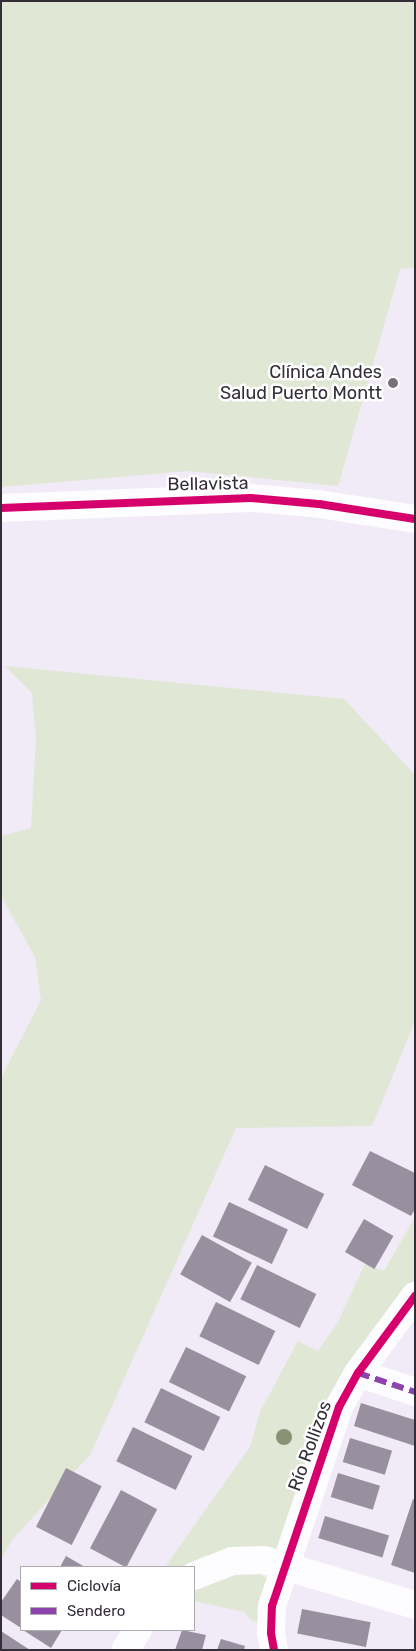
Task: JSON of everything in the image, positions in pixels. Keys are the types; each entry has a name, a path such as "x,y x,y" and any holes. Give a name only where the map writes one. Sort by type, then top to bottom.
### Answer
{"street":[{"name":"Bellavista","path":"1,508 252,498 319,504 415,519"},
{"name":"Río Rollizos","path":"274,1650 270,1616 339,1407 358,1373 415,1296"},
{"path":"358,1373 415,1392"},
{"path":"195,1576 216,1565 246,1560 286,1565 415,1604"},
{"path":"125,1650 137,1631"}],"green space":[{"path":"1,1 415,1 415,267 400,269 338,486 188,471 1,487"},
{"path":"5,666 344,699 415,775 415,1021 372,1126 236,1128 90,1455 12,1540 1,1559 1,1078 41,1000 35,957 1,896 1,836 31,828 36,738 32,693"},
{"path":"415,1217 415,1280 389,1315 283,1550 256,1548 223,1551 202,1557 186,1566 166,1566 250,1447 260,1412 298,1341 318,1351 338,1322 365,1264 384,1271"},
{"path":"241,1573 257,1573 267,1578 258,1622 251,1620 244,1612 195,1601 196,1589"}],"building":[{"path":"370,1151 415,1173 415,1209 411,1216 352,1185"},
{"path":"265,1165 324,1194 307,1229 248,1200"},
{"path":"229,1202 288,1229 272,1264 213,1236"},
{"path":"364,1219 393,1236 374,1269 345,1252"},
{"path":"202,1235 252,1263 230,1302 180,1274"},
{"path":"257,1265 316,1294 300,1328 240,1299"},
{"path":"216,1302 275,1331 259,1365 199,1336"},
{"path":"186,1347 246,1376 229,1411 169,1382"},
{"path":"161,1388 220,1417 204,1451 144,1422"},
{"path":"361,1403 415,1420 415,1446 354,1426"},
{"path":"133,1427 192,1456 176,1490 116,1461"},
{"path":"350,1438 392,1451 385,1475 343,1462"},
{"path":"66,1468 102,1486 72,1545 36,1527"},
{"path":"338,1473 380,1486 373,1510 331,1497"},
{"path":"121,1490 157,1509 127,1566 123,1566 90,1548"},
{"path":"413,1499 415,1500 415,1573 391,1565"},
{"path":"325,1516 389,1536 382,1558 318,1538"},
{"path":"66,1556 83,1566 61,1566"},
{"path":"17,1579 20,1581 20,1627 1,1615 1,1602"},
{"path":"302,1609 371,1622 366,1647 297,1634"},
{"path":"1,1631 30,1650 1,1650"},
{"path":"25,1631 61,1631 51,1648"},
{"path":"182,1631 206,1635 202,1650 175,1650"},
{"path":"221,1639 245,1646 244,1650 217,1650"}],"marked path":[{"path":"358,1373 415,1392"}],"cycle path":[{"path":"1,508 251,498 319,504 415,519"},
{"path":"274,1650 271,1633 272,1606 339,1407 358,1373 415,1296"}],"place":[{"name":"Clínica Andes Salud Puerto Montt","path":"393,383"}]}
